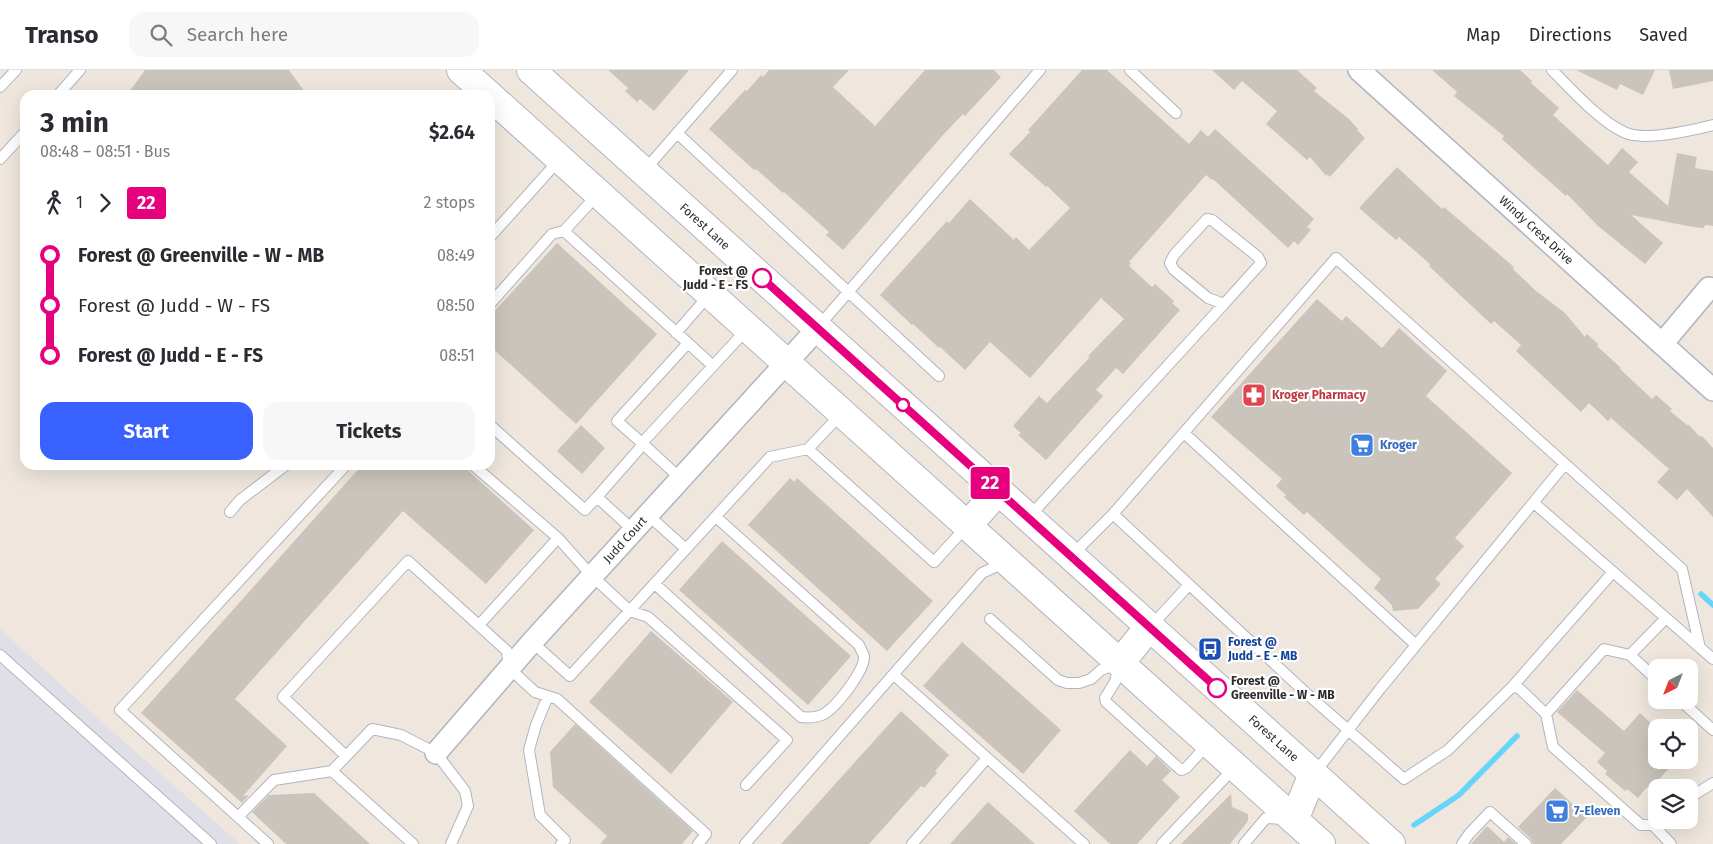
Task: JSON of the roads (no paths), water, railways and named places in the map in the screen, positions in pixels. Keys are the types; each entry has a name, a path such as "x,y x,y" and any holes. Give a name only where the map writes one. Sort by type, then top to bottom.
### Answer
{"main road":[{"name":"Forest Lane","path":"531,70 1391,844"},
{"path":"495,96 560,159 1236,766 1295,828 1322,844"},
{"path":"968,525 998,491"},
{"path":"1120,663 1149,628"},
{"path":"1295,828 1314,774"}],"street":[{"name":"Windy Crest Drive","path":"1359,70 1713,390"},
{"path":"1662,344 1708,288"},
{"name":"Judd Court","path":"436,754 532,642 818,328"}],"lane":[{"path":"0,88 16,70"},
{"path":"62,90 80,70"},
{"path":"643,171 732,70"},
{"path":"818,328 1040,70"},
{"path":"1130,70 1176,113"},
{"path":"1552,70 1597,113 1616,128 1630,135 1649,136 1713,125"},
{"path":"677,133 939,376"},
{"path":"0,159 20,137"},
{"path":"495,231 560,159"},
{"path":"495,298 552,234 564,231 599,194"},
{"path":"1028,518 1224,304 1261,263 1258,257 1212,220 1207,219 1174,255 1170,263 1174,270 1208,298 1224,304"},
{"path":"564,231 713,366"},
{"path":"1071,556 1113,514 1336,258 1682,569 1700,648"},
{"path":"676,333 710,294"},
{"path":"495,429 585,510 639,449 642,443 748,328"},
{"path":"681,479 618,421 688,343"},
{"path":"532,642 570,676 770,458 808,449 842,412"},
{"path":"1184,434 1416,645"},
{"path":"808,449 934,562 968,525"},
{"path":"1314,774 1416,645 1565,464"},
{"path":"230,512 240,500 279,470"},
{"path":"268,844 120,710 341,470"},
{"path":"479,470 558,538 592,576 630,611 648,617 787,740 746,785"},
{"path":"597,497 686,549"},
{"path":"1534,503 1713,659"},
{"path":"1113,514 1306,693 1404,779 1448,750 1512,687 1613,572"},
{"path":"655,584 801,717 810,719 826,713 851,686 860,670 864,656 859,645 716,517"},
{"path":"479,625 558,538"},
{"path":"346,756 284,697 408,561 507,651 509,668 535,692 557,699 706,834 698,844"},
{"path":"745,844 982,573 1007,561"},
{"path":"1149,628 1189,584"},
{"path":"1630,655 1666,618"},
{"path":"990,619 1058,680 1067,683 1079,683 1091,679 1101,670 1120,663"},
{"path":"1546,714 1604,649 1630,655 1648,672"},
{"path":"0,655 211,844"},
{"path":"1120,663 1115,682 1105,698 1106,702 1181,770 1186,768 1209,743"},
{"path":"894,675 1084,844"},
{"path":"1512,687 1519,688 1546,714 1554,747 1641,825 1648,824"},
{"path":"548,696 536,725 530,750 540,815 565,840 562,844"},
{"path":"1690,709 1713,730"},
{"path":"238,817 274,780 332,771 372,729 401,735 436,754 465,791 468,806 451,844"},
{"path":"912,844 987,758"},
{"path":"1162,844 1236,766"},
{"path":"332,771 413,844"},
{"path":"1698,792 1713,783"},
{"path":"1462,844 1490,812 1526,844"},
{"path":"1244,844 1266,818 1295,828"},
{"path":"1660,829 1671,844"}],"waterway":[{"path":"1701,594 1713,605"},
{"path":"1414,825 1459,795 1517,736"}],"place":[{"name":"Forest @ Judd - E - FS","path":"762,278"},
{"name":"Kroger Pharmacy","path":"1254,395"},
{"name":"Kroger","path":"1362,445"},
{"name":"Forest @ Judd - E - MB","path":"1210,649"},
{"name":"Forest @ Greenville - W - MB","path":"1217,688"},
{"name":"7-Eleven","path":"1557,811"}]}
